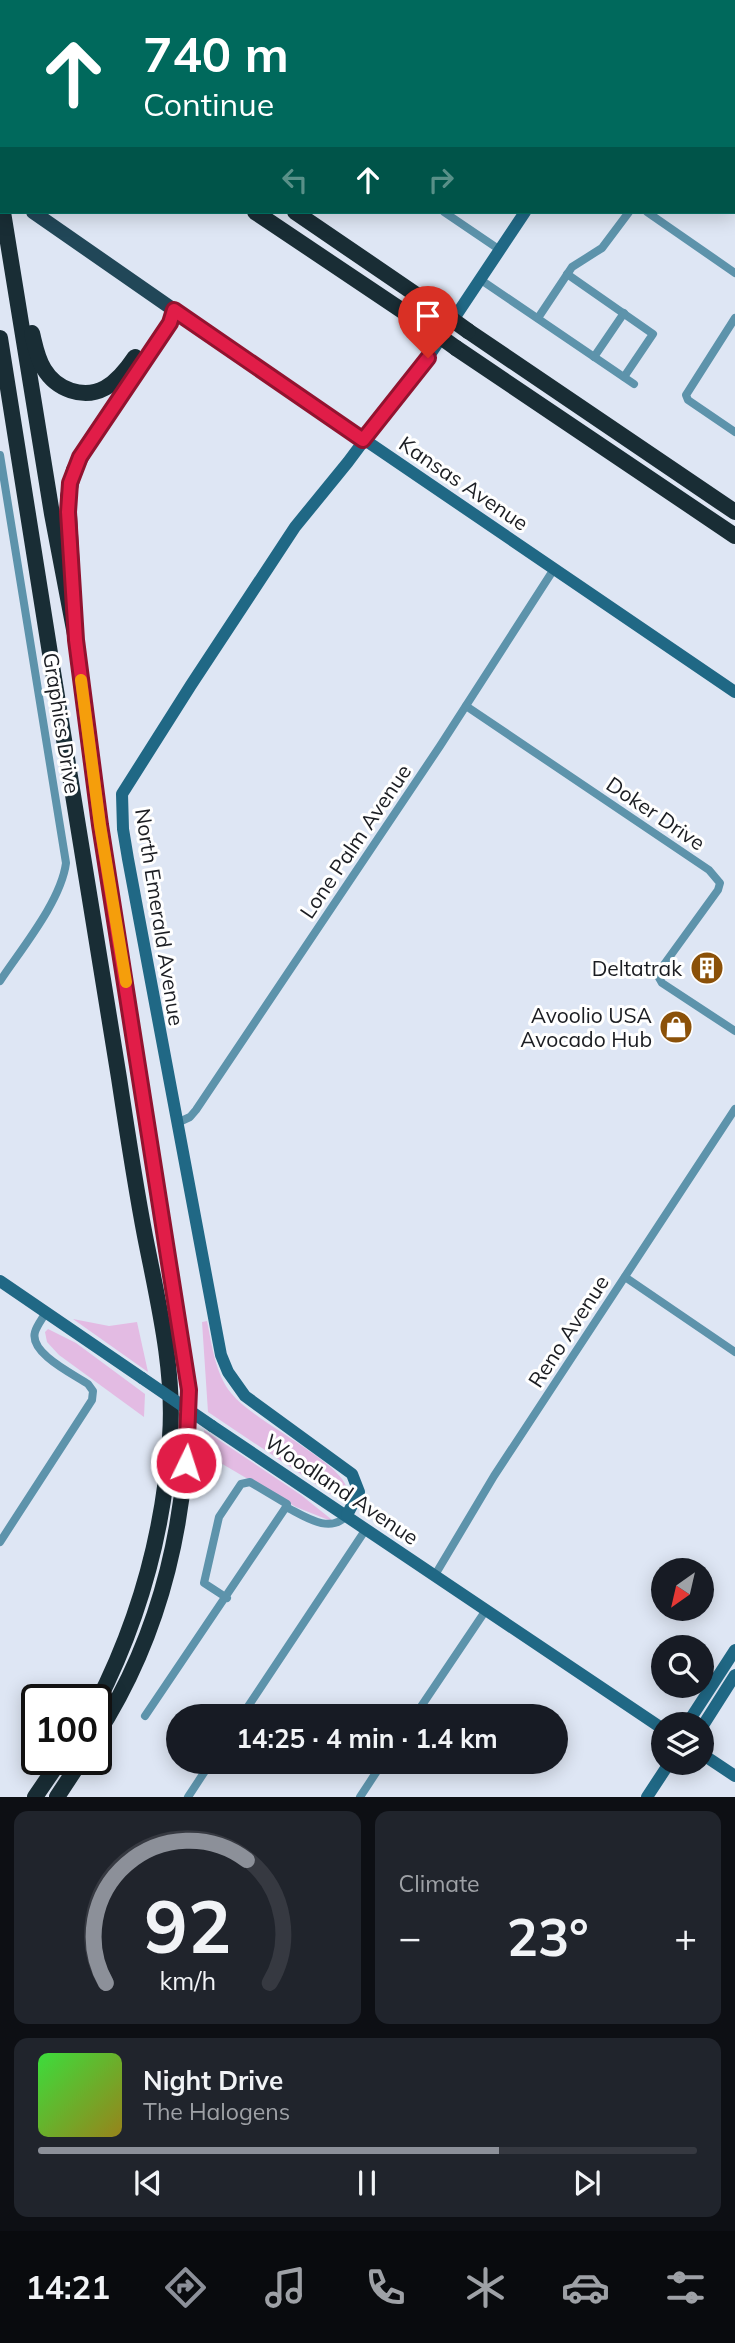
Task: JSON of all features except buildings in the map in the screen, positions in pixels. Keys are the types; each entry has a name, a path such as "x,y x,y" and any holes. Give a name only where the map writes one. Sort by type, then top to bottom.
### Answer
{"highway":[{"path":"3,214 52,514 76,640 100,825 189,1390 188,1441 180,1518 163,1589 139,1657 112,1711"},
{"path":"258,214 735,536"},
{"path":"300,214 735,512"},
{"path":"12,267 39,360 50,378 69,391 89,393 102,390 113,383 163,318 174,310"},
{"path":"76,640 68,512 70,483 80,457 170,323 174,310"},
{"path":"0,338 119,1079 159,1309 169,1385 170,1434 164,1503 156,1545 130,1630 106,1684"},
{"path":"35,1797 50,1775"},
{"path":"57,1797 71,1775"}],"main road":[{"name":"Kansas Avenue","path":"37,214 174,310"}],"street":[{"path":"447,214 500,250"},
{"name":"North Emerald Avenue","path":"347,1515 359,1492 352,1475 253,1404 239,1388 224,1363 122,829 122,794 283,545 415,377 524,214"},
{"path":"538,318 577,262 605,245 628,214"},
{"path":"650,214 735,273"},
{"path":"567,274 653,334 624,377"},
{"path":"481,279 634,384"},
{"name":"Kansas Avenue","path":"174,310 735,691"},
{"path":"594,357 624,313"},
{"path":"735,318 686,395 688,400 735,432"},
{"name":"Graphics Drive","path":"0,456 65,863 64,876 54,899 0,981"},
{"name":"Lone Palm Avenue","path":"177,1123 190,1117 196,1110 466,706 554,569"},
{"name":"Doker Drive","path":"466,706 716,877 720,883 718,890 658,976 662,983 735,1031"},
{"name":"Reno Avenue","path":"435,1575 494,1476 735,1109"},
{"path":"625,1277 735,1352"},
{"name":"Woodland Avenue","path":"0,1281 651,1720"},
{"path":"0,1542 92,1400 93,1391 88,1384 41,1352 35,1343 35,1332 46,1312"},
{"path":"227,1598 204,1583 219,1517 241,1484 250,1482 287,1504 286,1507 325,1525 339,1523 347,1515"},
{"path":"145,1716 286,1507"},
{"path":"250,1704 366,1528"},
{"path":"423,1704 486,1610"},
{"path":"695,1712 735,1650"},
{"path":"712,1712 735,1675"},
{"path":"714,1762 735,1776"},
{"path":"188,1797 203,1774"},
{"path":"360,1797 375,1774"},
{"path":"647,1797 661,1775"}],"shaded area":[{"path":"73,1319 109,1326 137,1322 148,1372"},
{"path":"207,1321 218,1368 231,1393 258,1416 329,1465 347,1488 342,1497 332,1495 208,1412 202,1322"},
{"path":"48,1329 76,1343 145,1394 144,1417 59,1355 47,1342 45,1332"},
{"path":"204,1430 301,1495 331,1521 296,1507 207,1455"}],"slow traffic":[{"path":"81,680 100,825 126,982"}],"place":[{"name":"Deltatrak","path":"707,968"},
{"name":"Avoolio USA Avocado Hub","path":"676,1027"}],"route":[{"path":"186,1463 189,1390 100,825 76,640 68,512 70,483 86,446 170,323 174,310 363,440 428,358"}]}
